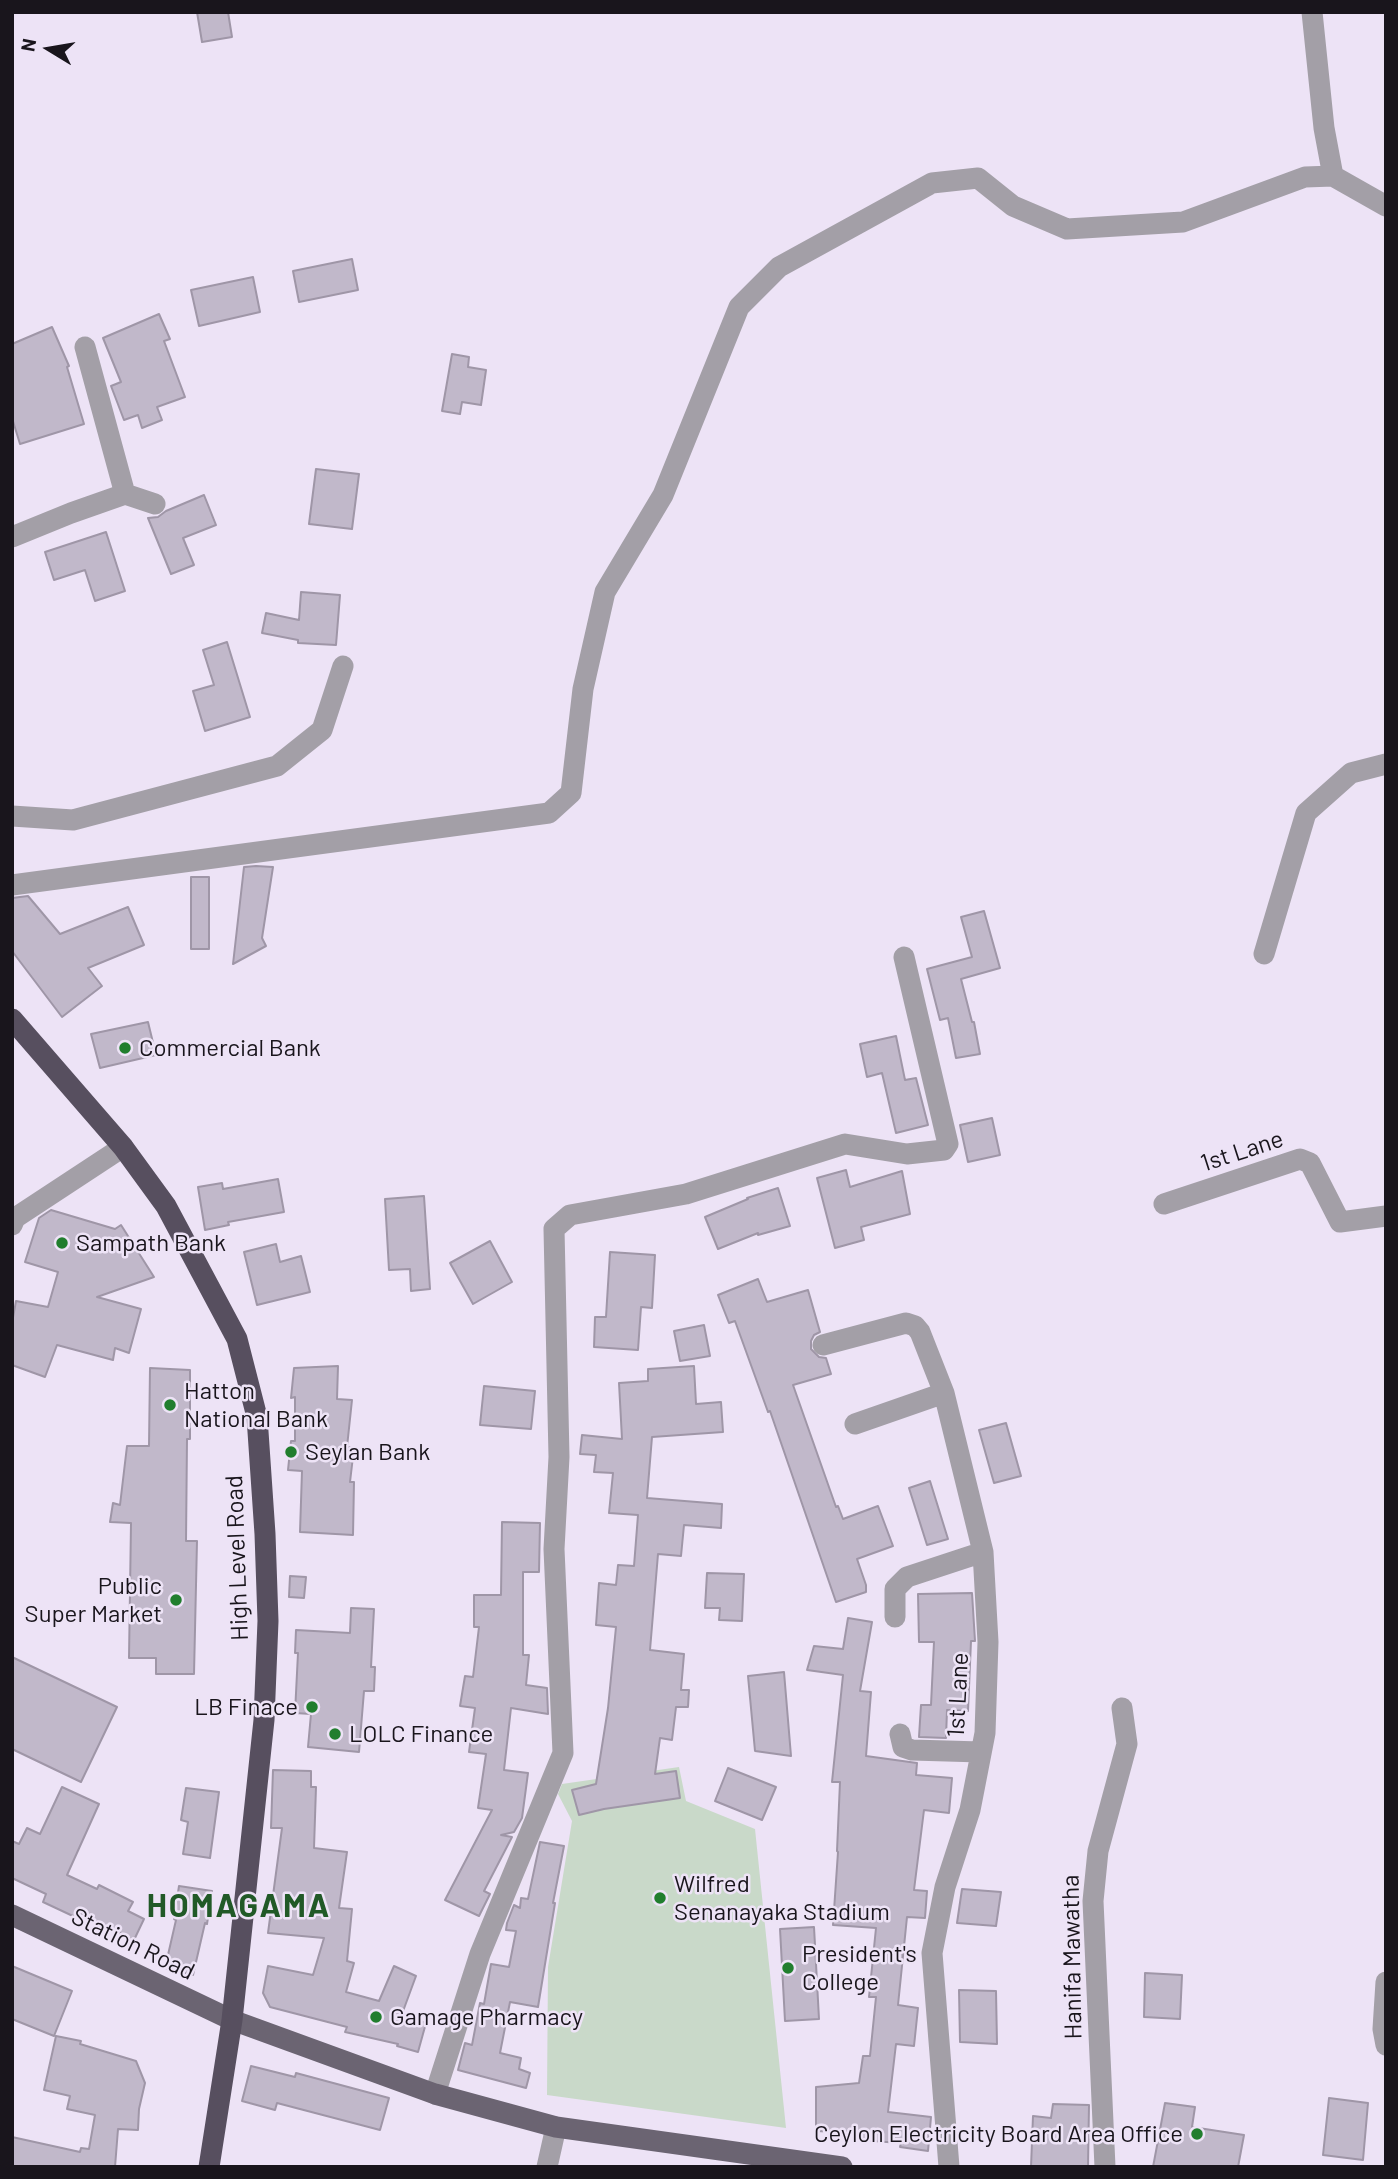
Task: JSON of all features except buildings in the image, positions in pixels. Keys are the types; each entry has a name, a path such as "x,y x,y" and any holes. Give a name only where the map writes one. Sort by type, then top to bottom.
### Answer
{"highway":[{"name":"High Level Road","path":"12,1019 123,1147 166,1206 237,1339 257,1417 265,1534 265,1697 232,2020 209,2167"}],"main road":[{"name":"Station Road","path":"12,1915 232,2020 435,2094 556,2127 831,2166"}],"street":[{"path":"1312,12 1324,128 1333,176"},
{"path":"12,885 549,813 571,793 583,689 605,592 663,495 739,307 779,267 933,183 978,178 1013,206 1067,229 1183,222 1305,177 1333,176 1386,206"},
{"path":"85,347 125,494"},
{"path":"12,537 125,494 155,504"},
{"path":"12,816 73,820 277,766 322,730 343,666"},
{"path":"1264,954 1306,813 1351,773 1386,764"},
{"path":"435,2094 480,1954 563,1753 554,1549 559,1457 554,1230 570,1215 686,1194 845,1144 907,1154 944,1150 948,1143 904,957"},
{"path":"13,1220 123,1147"},
{"name":"1st Lane","path":"1164,1204 1300,1159 1310,1163 1340,1222 1386,1216"},
{"name":"1st Lane","path":"823,1345 906,1323 915,1326 920,1332 944,1393 983,1552 988,1642 985,1733 970,1810 945,1887 932,1953 949,2167"},
{"path":"855,1424 944,1393"},
{"path":"895,1618 895,1589 907,1577 983,1552"},
{"name":"Hanifa Mawatha","path":"1105,2167 1093,1900 1098,1851 1127,1744 1122,1708"},
{"path":"900,1734 903,1747 912,1750 981,1752"},
{"path":"1386,1982 1383,2029 1386,2045"},
{"path":"547,2167 556,2127"}],"green space":[{"name":"Wilfred Senanayaka Stadium","path":"679,1767 686,1801 755,1829 786,2128 547,2095 548,1967 572,1821 558,1794 562,1784"}],"place":[{"name":"Commercial Bank","path":"125,1048"},
{"name":"Sampath Bank","path":"62,1243"},
{"name":"Hatton National Bank","path":"170,1405"},
{"name":"Seylan Bank","path":"291,1452"},
{"name":"Public Super Market","path":"176,1600"},
{"name":"LB Finace","path":"312,1707"},
{"name":"LOLC Finance","path":"335,1734"},
{"name":"Wilfred Senanayaka Stadium","path":"660,1898"},
{"name":"President's College","path":"788,1968"},
{"name":"Gamage Pharmacy","path":"376,2017"},
{"name":"Ceylon Electricity Board Area Office","path":"1197,2134"}],"district":[{"name":"HOMAGAMA","path":"239,1906"}]}
